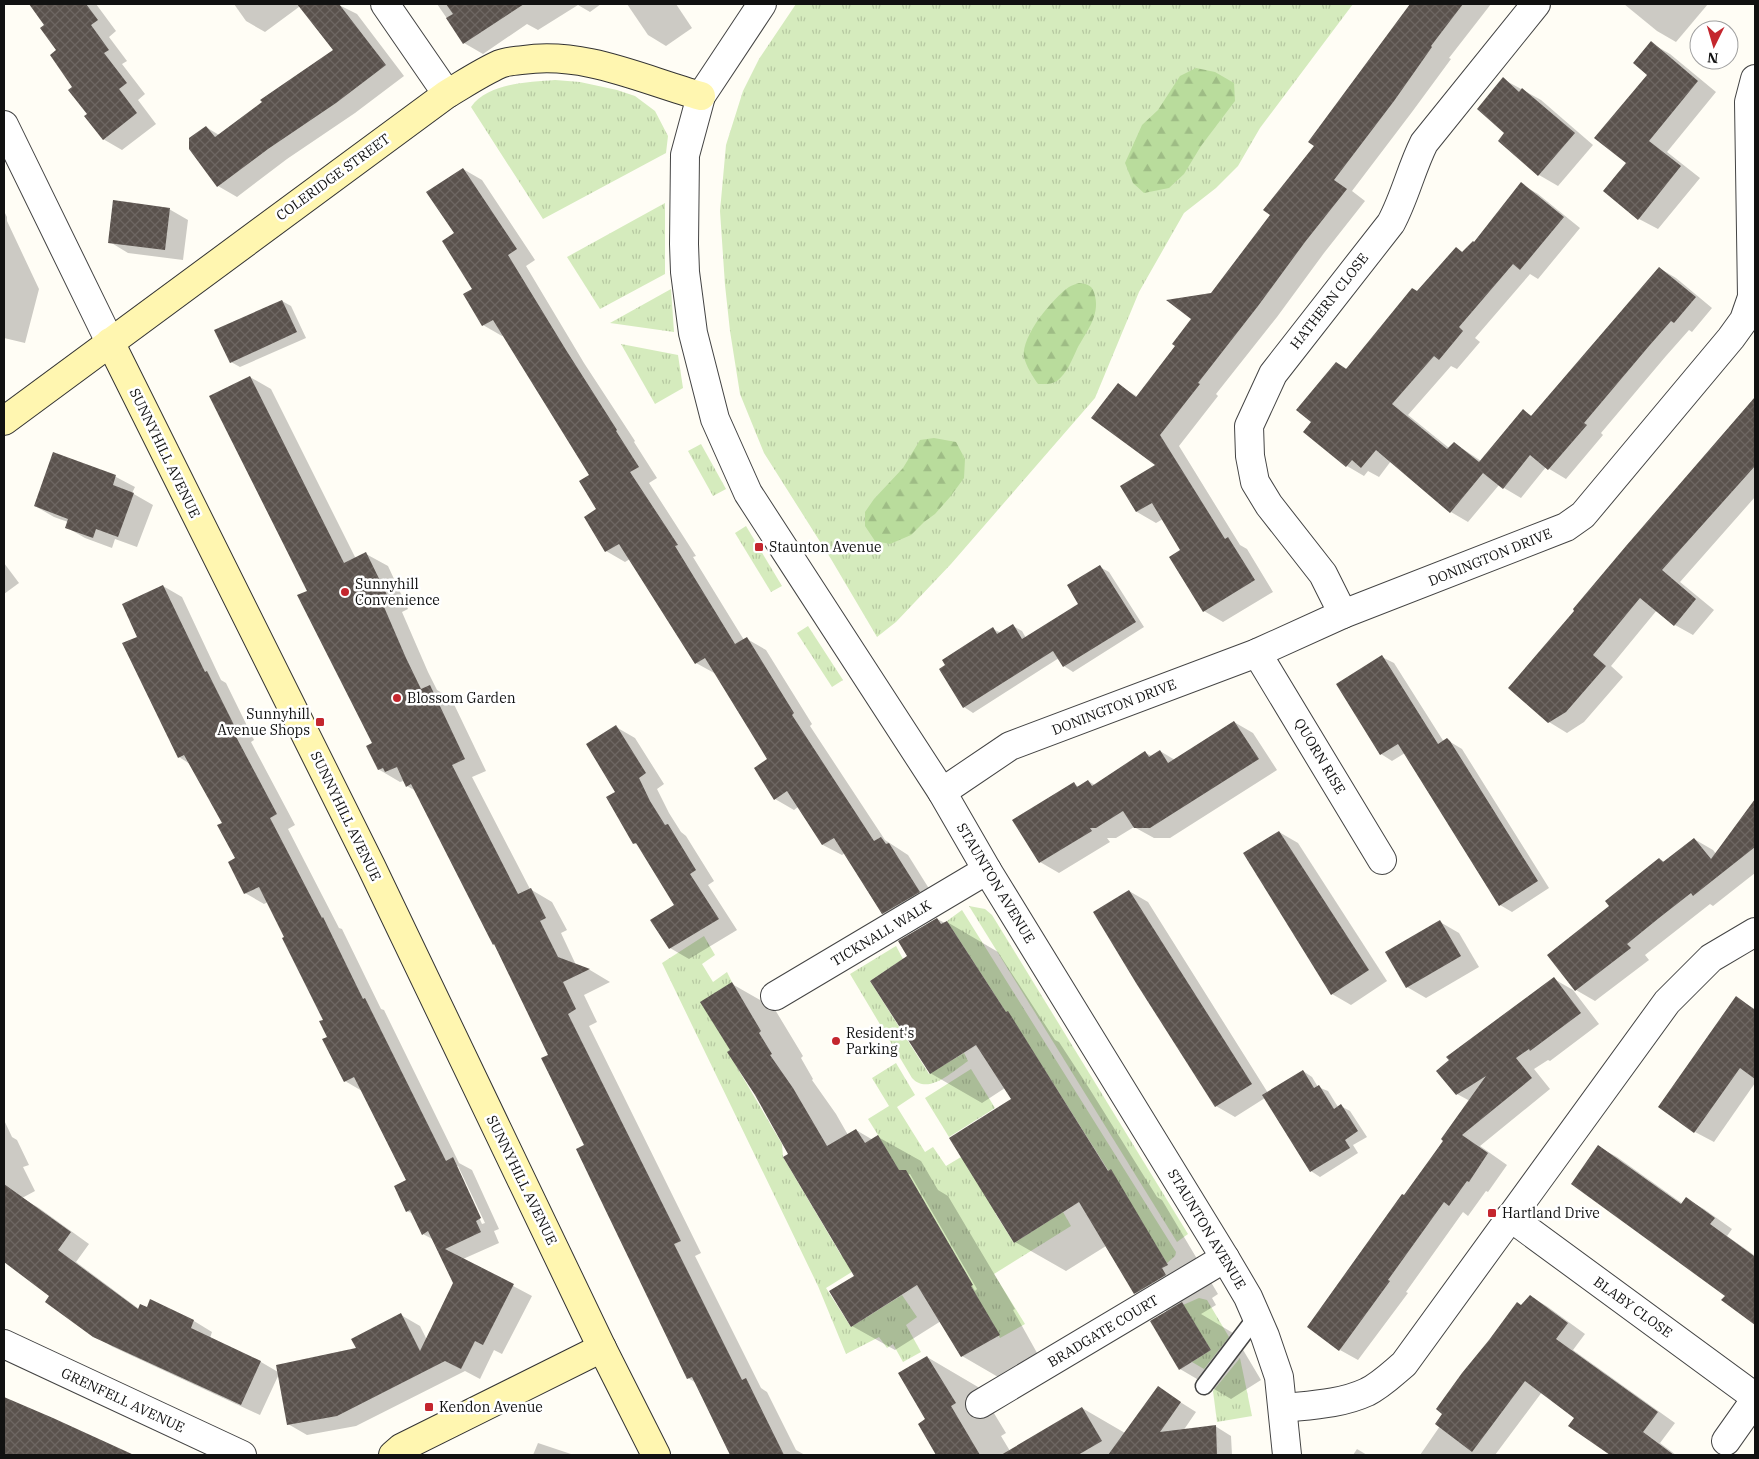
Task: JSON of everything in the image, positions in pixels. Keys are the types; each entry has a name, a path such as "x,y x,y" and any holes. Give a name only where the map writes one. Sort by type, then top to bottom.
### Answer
{"street":[{"path":"385,4 447,94"},
{"name":"STAUNTON AVENUE","path":"762,4 701,96 685,155 685,272 693,333 715,419 748,493 942,792 987,870 1248,1296 1266,1336 1279,1378 1288,1455"},
{"name":"HATHERN CLOSE","path":"1342,614 1323,574 1269,505 1256,482 1250,456 1249,426 1273,374 1391,223 1399,208 1417,157 1424,143 1536,4"},
{"name":"COLERIDGE STREET","path":"4,421 447,94 502,63 542,57 611,67 701,96"},
{"name":"DONINGTON DRIVE","path":"942,792 1010,746 1257,653 1342,614 1566,527 1583,515 1744,320 1752,297 1749,102 1755,79"},
{"name":"SUNNYHILL AVENUE","path":"4,125 371,866 602,1348 656,1455"},
{"name":"QUORN RISE","path":"1257,653 1382,860"},
{"name":"TICKNALL WALK","path":"775,996 987,870"},
{"path":"1284,1408 1342,1401 1367,1392 1382,1383 1404,1364 1667,1002 1712,958 1754,937"},
{"name":"BLABY CLOSE","path":"1510,1217 1755,1399 1726,1441"},
{"name":"BRADGATE COURT","path":"980,1404 1225,1258"},
{"name":"GRENFELL AVENUE","path":"4,1344 242,1455"},
{"path":"393,1455 401,1448 602,1348"}],"lane":[{"path":"1204,1386 1256,1316"}],"green space":[{"path":"796,4 1353,4 1260,128 1238,166 1216,188 1184,213 1139,292 1095,398 951,564 896,622 877,637 831,559 764,453 740,394 730,331 720,211 726,145 743,91 759,59"},
{"path":"1196,68 1215,72 1234,83 1235,101 1201,146 1184,174 1169,188 1144,193 1133,183 1125,163 1142,125 1158,110 1180,76"},
{"path":"555,80 580,82 635,96 655,111 668,136 666,153 543,219 471,107 478,99 498,88 521,83"},
{"path":"665,203 665,274 600,309 567,257"},
{"path":"1079,283 1090,286 1093,290 1096,303 1094,317 1061,378 1052,383 1038,384 1028,368 1024,357 1024,348 1039,318 1047,308 1062,292"},
{"path":"671,289 674,332 610,323"},
{"path":"621,344 678,355 683,388 655,404"},
{"path":"934,438 956,442 965,459 964,478 935,514 911,535 890,544 875,541 865,526 865,512 874,499 903,468 920,440"},
{"path":"701,444 726,489 713,496 688,451"},
{"path":"746,526 782,586 771,592 735,533"},
{"path":"808,626 843,680 832,687 797,633"},
{"path":"969,906 985,909 992,915 1188,1234 1177,1242"},
{"path":"962,910 1176,1252 1175,1256 1167,1263 1008,1012 1006,1012 947,921"},
{"path":"704,936 715,955 702,964 713,982 727,972 732,982 730,1050 728,1052 782,1144 783,1157 841,1255 884,1252 826,1288 851,1327 902,1295 917,1317 906,1325 921,1352 903,1362 893,1344 887,1348 879,1337 846,1354 818,1286 662,963"},
{"path":"896,946 903,959 870,981 929,1074 964,1053 968,1061 948,1076 933,1083 918,1083 912,1078 850,974"},
{"path":"896,1063 915,1095 897,1107 925,1152 933,1147 946,1166 961,1157 1015,1199 995,1213 1014,1243 1063,1212 1071,1226 994,1274 1025,1324 1000,1338 971,1286 887,1210 878,1135 868,1119 889,1106 872,1078"},
{"path":"971,1069 995,1108 949,1137 925,1098"},
{"path":"1199,1298 1207,1300 1229,1337 1204,1369 1192,1362 1211,1350 1183,1305"},
{"path":"1240,1358 1252,1416 1217,1422 1213,1391"}],"building":[{"path":"29,4 86,4 98,20 91,25 109,50 104,53 127,83 119,89 137,113 103,140 84,116 87,114 68,90 72,87 50,55 56,50 40,28 44,25"},
{"path":"297,4 339,4 386,65 336,103 268,149 217,187 189,149 189,138 206,126 215,137 262,102 260,100 333,50"},
{"path":"446,4 524,4 463,44 446,18 453,14"},
{"path":"1410,4 1463,4 1431,46 1394,101 1334,180 1347,189 1160,435 1225,539 1228,537 1255,580 1203,612 1169,557 1180,550 1152,503 1136,512 1120,486 1155,465 1091,418 1118,383 1136,397 1175,346 1172,344 1191,319 1166,300 1211,293 1270,215 1263,210 1314,146 1308,142"},
{"path":"1651,41 1698,81 1649,141 1681,166 1638,220 1603,191 1626,163 1594,138 1647,75 1633,63"},
{"path":"1503,77 1519,92 1522,88 1575,133 1538,176 1498,141 1504,133 1477,109"},
{"path":"463,168 517,249 508,255 639,467 630,472 678,545 675,546 735,644 747,637 794,713 792,715 874,841 881,837 886,844 889,843 920,892 882,914 834,838 822,845 787,791 774,800 754,768 767,759 705,658 695,664 619,544 605,552 584,517 596,509 579,481 589,475 493,320 482,326 463,294 472,289 442,241 454,233 426,192"},
{"path":"1521,182 1564,217 1520,270 1513,264 1459,327 1463,331 1439,360 1434,356 1392,404 1447,449 1454,442 1479,462 1523,409 1531,416 1659,267 1696,297 1674,323 1671,321 1649,346 1584,423 1587,425 1548,470 1530,455 1503,489 1483,473 1450,513 1376,450 1361,468 1352,460 1346,467 1303,432 1311,422 1296,410 1336,362 1346,369 1412,288 1417,291 1456,247 1462,252 1474,242"},
{"path":"113,200 170,208 165,250 108,243"},
{"path":"282,300 297,332 230,363 214,330"},
{"path":"250,376 344,563 366,552 388,597 381,600 406,658 421,689 430,685 465,759 452,765 518,894 531,888 546,918 540,921 558,957 590,969 563,982 576,1009 568,1014 681,1241 674,1244 742,1380 746,1378 784,1455 730,1455 692,1377 687,1379 576,1149 584,1145 541,1058 548,1055 494,944 411,784 406,787 397,767 385,772 383,768 378,770 366,746 372,743 297,595 307,591 209,396"},
{"path":"1755,397 1755,466 1662,570 1696,599 1674,626 1640,598 1593,655 1606,666 1566,712 1548,723 1508,688 1574,611 1573,609 1626,546"},
{"path":"53,452 116,475 113,485 134,493 118,537 96,529 93,538 65,528 68,519 34,506"},
{"path":"1100,565 1136,622 1063,667 1053,651 963,708 939,669 945,665 942,660 993,627 997,634 1013,624 1022,639 1078,604 1067,585"},
{"path":"163,585 205,672 207,671 236,729 233,731 277,814 270,818 323,917 363,999 365,998 446,1161 453,1157 481,1218 476,1221 481,1232 445,1249 514,1284 483,1345 475,1341 461,1369 445,1361 337,1416 287,1425 276,1365 356,1348 351,1339 401,1313 420,1351 453,1283 428,1231 422,1235 410,1210 406,1212 394,1186 406,1180 354,1077 344,1082 322,1039 327,1037 319,1021 323,1020 259,887 244,894 228,862 235,858 217,825 222,823 184,755 178,758 122,643 137,637 122,604"},
{"path":"1382,655 1438,744 1447,738 1450,741 1538,881 1499,906 1398,744 1380,755 1336,684"},
{"path":"1234,721 1259,759 1150,828 1134,828 1123,811 1096,828 1090,828 1092,831 1039,863 1012,820 1074,782 1077,787 1088,780 1092,786 1145,751 1149,757 1160,750 1168,763"},
{"path":"616,725 646,773 639,778 650,801 665,825 668,824 696,870 690,874 719,919 669,949 650,920 674,905 636,843 633,844 606,797 615,792 586,744"},
{"path":"1755,799 1755,847 1693,896 1691,893 1659,918 1627,944 1631,948 1575,991 1547,955 1609,906 1605,901 1659,858 1663,862 1694,838 1711,859"},
{"path":"1279,831 1369,970 1331,995 1243,853"},
{"path":"1129,890 1252,1084 1215,1107 1093,912"},
{"path":"937,918 941,924 947,921 1006,1012 1008,1011 1108,1171 1111,1169 1168,1265 1162,1268 1166,1275 1134,1294 1079,1202 1014,1243 949,1138 1011,1099 976,1045 930,1074 870,981 907,956 898,941"},
{"path":"1440,920 1461,956 1406,988 1385,952"},
{"path":"1554,977 1581,1013 1530,1051 1529,1049 1516,1058 1532,1078 1462,1135 1488,1153 1469,1182 1467,1181 1449,1206 1444,1202 1339,1351 1307,1327 1402,1194 1404,1195 1443,1141 1441,1139 1486,1076 1456,1095 1436,1071 1449,1060 1446,1057"},
{"path":"732,982 761,1031 759,1033 772,1054 770,1055 793,1088 827,1146 856,1129 865,1143 878,1135 899,1170 906,1170 1000,1335 961,1357 917,1285 851,1327 829,1291 854,1276 783,1157 788,1154 755,1095 727,1052 730,1050 700,1002"},
{"path":"1736,996 1755,1010 1755,1079 1740,1068 1694,1133 1658,1107"},
{"path":"1303,1070 1314,1088 1319,1085 1334,1109 1341,1104 1358,1131 1345,1140 1350,1148 1310,1172 1262,1095"},
{"path":"1598,1145 1681,1204 1686,1197 1715,1218 1710,1224 1754,1256 1755,1254 1755,1325 1721,1300 1725,1296 1571,1184"},
{"path":"4,1184 71,1232 58,1250 138,1309 140,1304 147,1307 150,1299 194,1320 191,1328 261,1361 241,1405 93,1337 45,1302 49,1296 4,1262"},
{"path":"1530,1295 1568,1323 1556,1339 1658,1412 1643,1432 1674,1455 1610,1455 1568,1426 1574,1418 1525,1381 1472,1452 1435,1424 1442,1414 1436,1409 1462,1373 1517,1302 1521,1305"},
{"path":"1182,1302 1211,1350 1179,1370 1150,1321"},
{"path":"927,1356 956,1403 951,1406 980,1455 936,1455 918,1424 925,1419 898,1373"},
{"path":"1158,1386 1181,1402 1160,1432 1216,1425 1217,1455 1108,1455"},
{"path":"4,1397 53,1418 134,1455 4,1455"},
{"path":"1082,1407 1102,1441 1078,1455 1001,1455"}],"place":[{"name":"Staunton Avenue","path":"759,547"},
{"name":"Sunnyhill Convenience","path":"345,592"},
{"name":"Blossom Garden","path":"397,698"},
{"name":"Sunnyhill Avenue Shops","path":"320,722"},
{"name":"Resident's Parking","path":"836,1041"},
{"name":"Hartland Drive","path":"1492,1213"},
{"name":"Kendon Avenue","path":"429,1407"}]}
